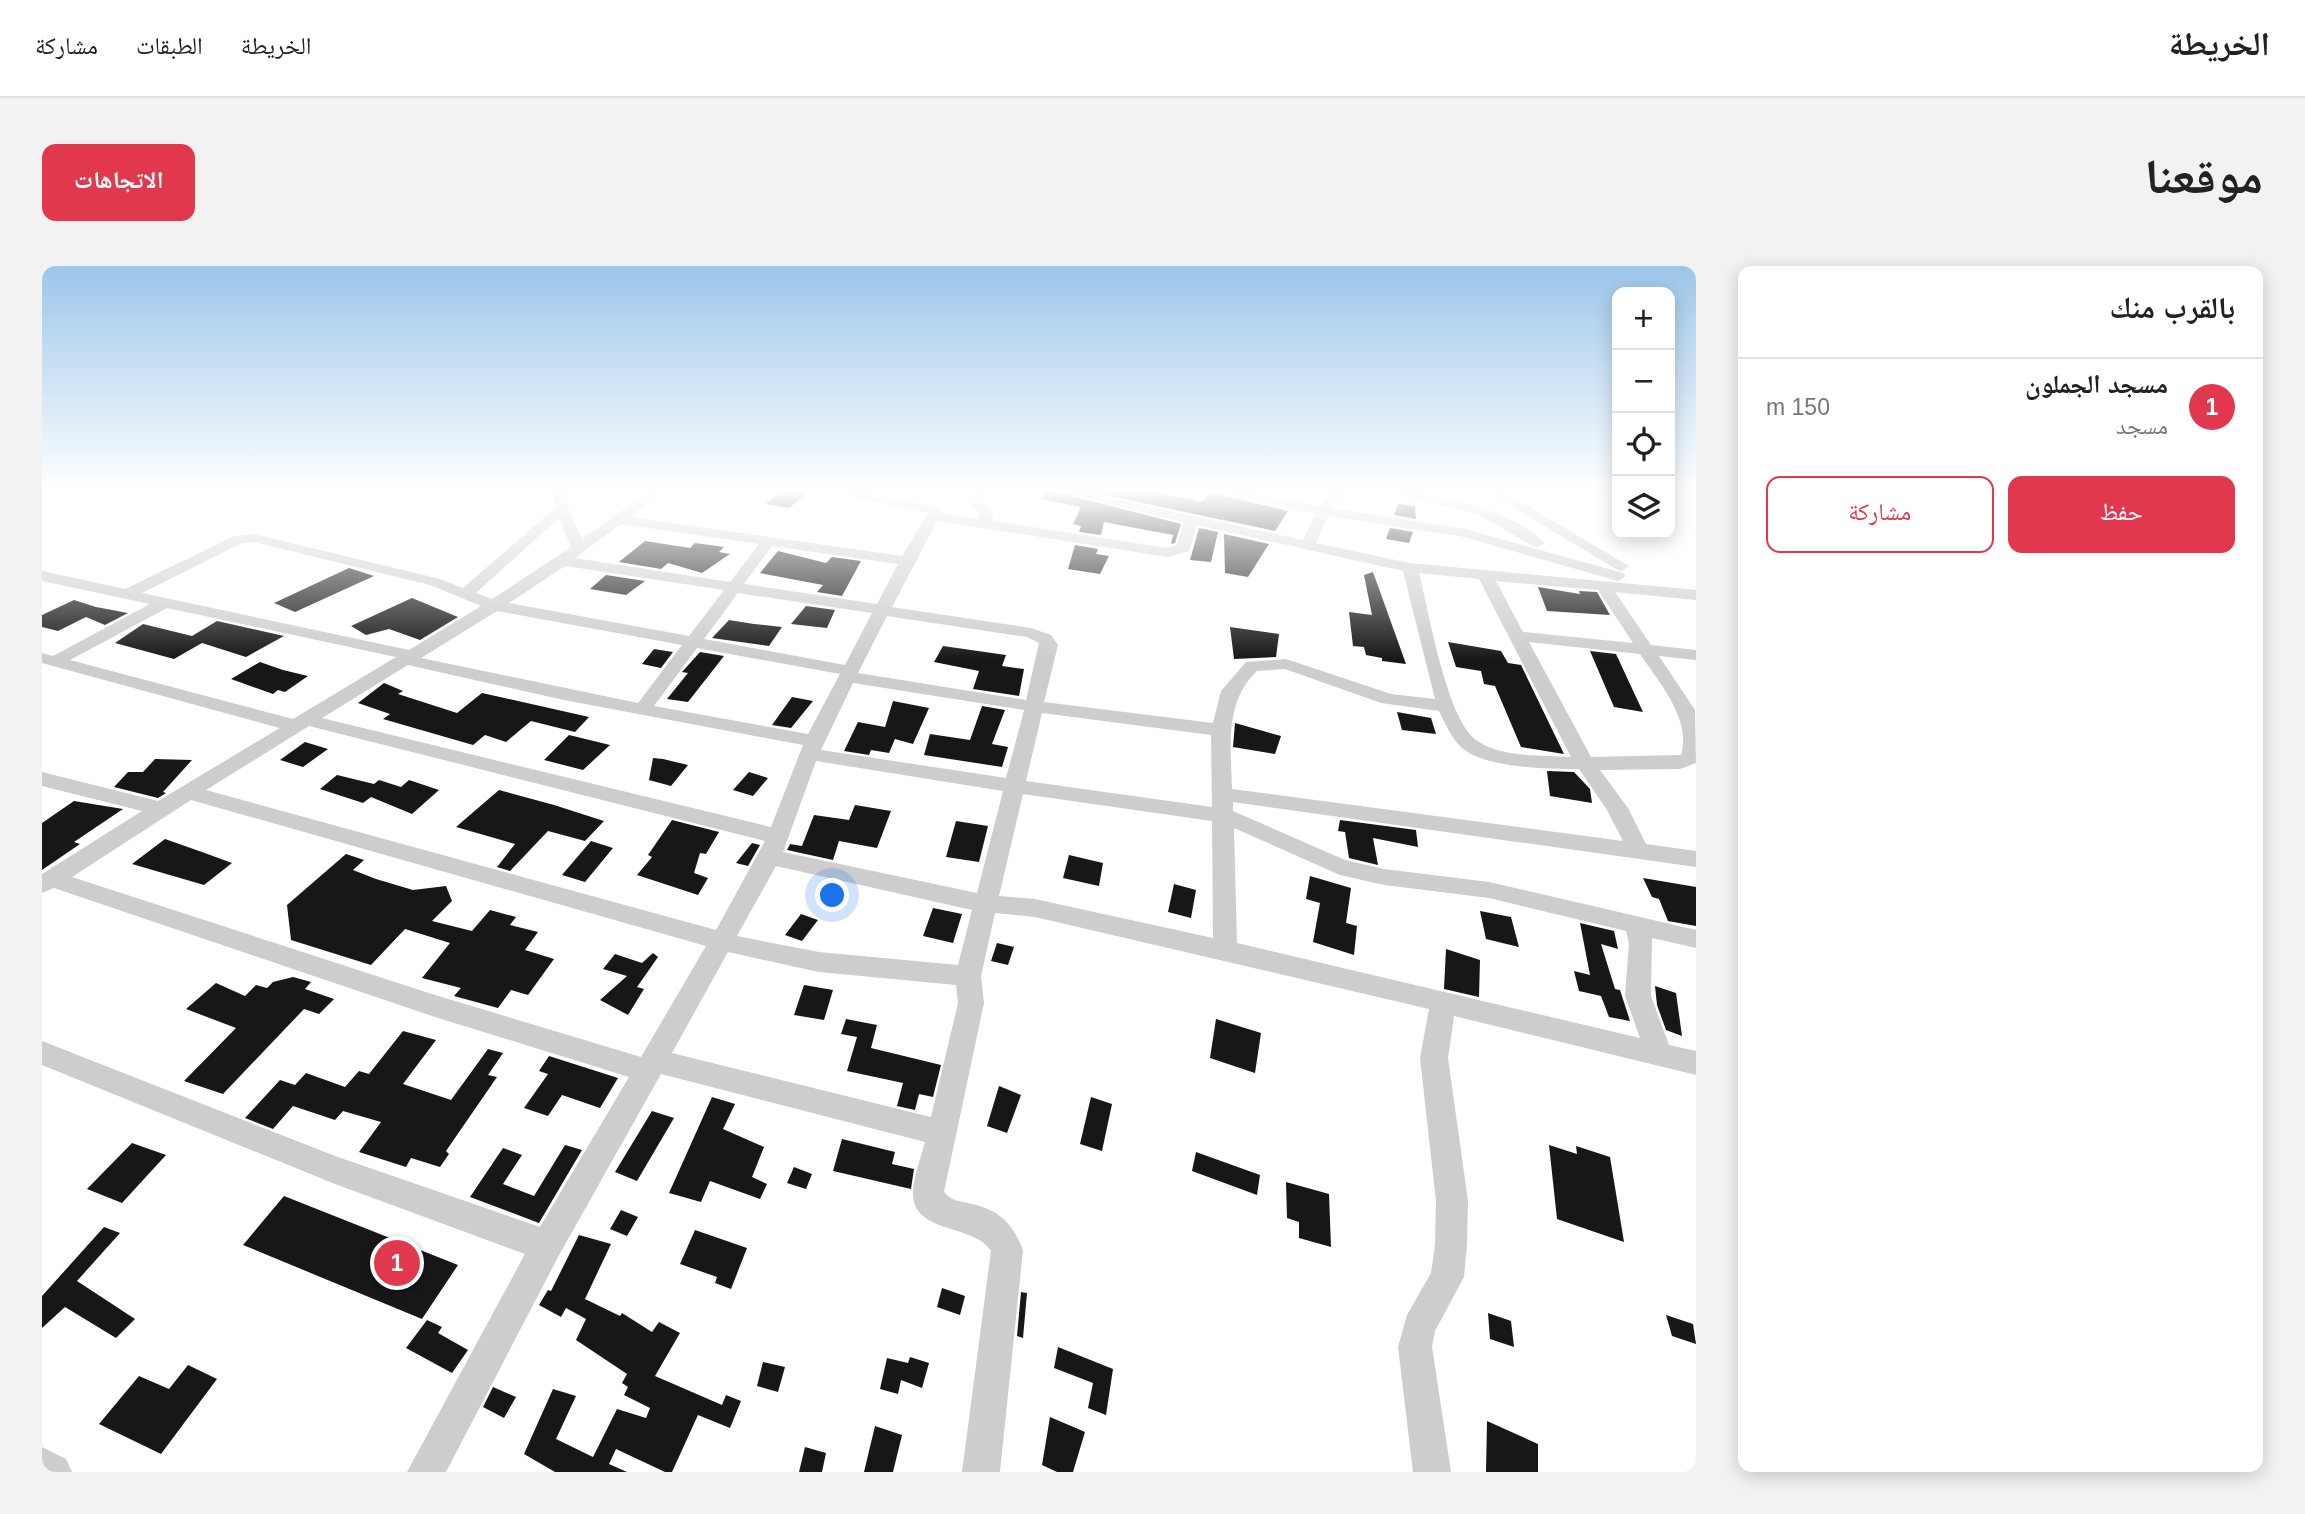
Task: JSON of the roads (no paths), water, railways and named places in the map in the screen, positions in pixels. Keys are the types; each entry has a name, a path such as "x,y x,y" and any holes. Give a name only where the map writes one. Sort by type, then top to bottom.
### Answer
{"street":[{"path":"129,593 222,548"},
{"path":"308,548 381,570 436,582 492,605 848,674 1032,706 1221,730"},
{"path":"467,593 512,548"},
{"path":"47,882 564,561 579,548"},
{"path":"642,710 763,548"},
{"path":"815,548 909,561"},
{"path":"426,1472 547,1246 773,847 812,748 848,674 916,548"},
{"path":"1138,548 1168,553 1183,548"},
{"path":"1313,548 1410,568 1682,593"},
{"path":"1521,548 1682,593"},
{"path":"1550,548 1583,565"},
{"path":"1588,548 1607,560 1682,593"},
{"path":"564,561 734,585 1031,633 1045,639 1049,645 968,976 971,1003 928,1193 933,1206 943,1213 987,1224 997,1232 1007,1250 981,1472"},
{"path":"1410,568 1447,706 1463,737 1478,750 1491,754 1585,764 1680,763 1690,758 1693,748 1692,716 1602,584"},
{"path":"1485,575 1585,764 1617,808 1639,852"},
{"path":"42,576 167,601 812,748 1014,786 1145,807 1223,805 1696,859"},
{"path":"49,660 167,601"},
{"path":"1517,636 1696,655"},
{"path":"49,660 301,723 986,904 1035,908 1225,950 1696,1063"},
{"path":"1225,950 1221,730 1230,691 1237,680 1252,666 1262,664 1302,667 1388,699 1447,706"},
{"path":"42,779 161,810"},
{"path":"42,799 64,785"},
{"path":"188,792 720,941 819,962 968,976"},
{"path":"1223,805 1340,867 1384,877 1489,890 1696,939"},
{"path":"47,882 435,1006 650,1065 943,1133"},
{"path":"1637,926 1641,943 1638,996 1659,1054"},
{"path":"1432,1472 1416,1371 1415,1347 1419,1327 1447,1277 1451,1244 1452,1201 1434,1058 1443,1003"},
{"path":"42,1053 335,1170 547,1246"},
{"path":"42,1466 53,1472"}],"place":[{"name":"مسجد الجملون","path":"397,1263"}]}
